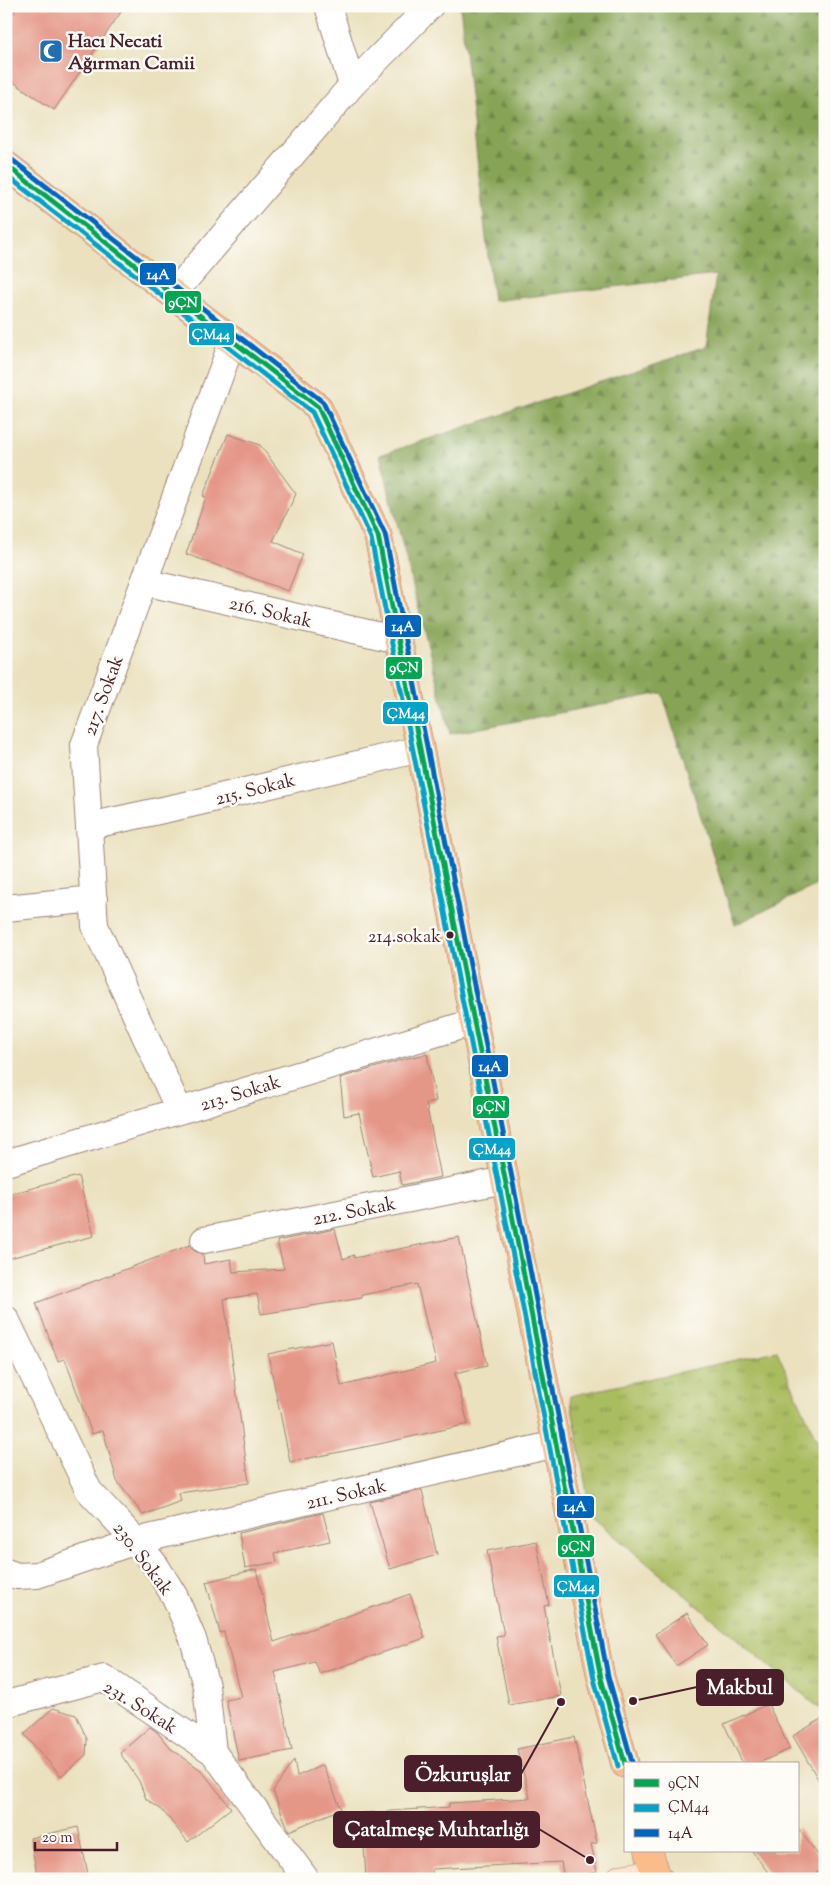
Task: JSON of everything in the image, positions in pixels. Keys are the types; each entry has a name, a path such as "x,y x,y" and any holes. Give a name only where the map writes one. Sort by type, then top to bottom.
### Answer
{"main road":[{"path":"6,165 318,407 378,536 601,1678 624,1762"}],"street":[{"path":"328,6 352,85"},
{"path":"173,294 352,85 430,6"},
{"name":"217. Sokak","path":"179,1110 95,926 84,745 232,340"},
{"name":"216. Sokak","path":"144,582 398,640"},
{"name":"215. Sokak","path":"89,826 420,749"},
{"path":"6,908 94,899"},
{"name":"213. Sokak","path":"6,1163 474,1022"},
{"name":"212. Sokak","path":"204,1240 505,1180"},
{"name":"230. Sokak","path":"6,1319 90,1491 136,1541 156,1566 175,1597 193,1639 206,1686 213,1752"},
{"name":"211. Sokak","path":"6,1572 17,1576 37,1575 136,1541 556,1444"},
{"name":"231. Sokak","path":"6,1704 104,1678 213,1752"},
{"path":"213,1752 306,1879"},
{"path":"620,1879 654,1868"}],"green space":[{"path":"460,6 825,6 825,881 735,925 662,693 450,734 380,455 706,347 716,275 493,301"},
{"path":"777,1351 825,1459 825,1713 591,1516 570,1396"}],"building":[{"name":"Hacı Necati Ağırman Camii","path":"18,6 125,6 54,110 6,77 6,24"},
{"path":"228,434 260,445 296,494 273,541 303,554 288,591 186,554 206,497 203,496"},
{"path":"427,1054 436,1101 426,1103 441,1177 402,1185 399,1171 373,1177 359,1113 344,1116 340,1078"},
{"path":"78,1176 94,1236 6,1259 6,1195"},
{"path":"335,1229 343,1259 354,1255 354,1258 459,1237 487,1366 455,1373 468,1424 290,1462 268,1354 332,1341 341,1386 436,1363 417,1284 362,1295 362,1298 261,1314 257,1294 224,1299 249,1483 179,1493 181,1501 143,1515 117,1481 103,1430 92,1434 65,1359 58,1361 36,1303 190,1245 193,1250 203,1255 204,1264 231,1259 233,1272 284,1269 277,1241"},
{"path":"422,1490 437,1555 390,1569 370,1502"},
{"path":"323,1513 330,1541 275,1553 277,1562 245,1568 239,1533"},
{"path":"536,1541 549,1605 544,1606 561,1696 509,1705 496,1636 504,1635 487,1551"},
{"path":"256,1569 274,1642 410,1594 425,1638 320,1674 315,1662 275,1672 292,1750 239,1761 226,1700 241,1697 224,1632 220,1633 206,1582"},
{"path":"687,1613 708,1645 676,1666 655,1634"},
{"path":"768,1704 790,1749 761,1762 742,1762 724,1724"},
{"path":"53,1708 76,1715 87,1739 86,1755 61,1776 24,1734"},
{"path":"825,1717 825,1791 793,1736"},
{"path":"150,1727 157,1732 170,1748 201,1770 231,1808 188,1842 162,1810 146,1799 139,1781 120,1753"},
{"path":"574,1737 597,1843 591,1844 597,1872 564,1878 561,1862 432,1869 433,1879 366,1879 362,1813 449,1807 449,1803 530,1798 517,1749"},
{"path":"294,1760 297,1776 323,1765 341,1809 289,1831 273,1791"},
{"path":"78,1827 89,1879 38,1879 30,1838"},
{"path":"798,1828 825,1864 825,1867 809,1879 773,1879 753,1852 798,1852"}],"transit line":[{"name":"14A","path":"11,159 323,402 385,534 608,1676 632,1762"},
{"name":"9ÇN","path":"6,165 318,407 378,536 520,1255 601,1678 624,1762"},
{"name":"ÇM44","path":"6,175 312,412 371,538 513,1256 594,1679 618,1766"}],"place":[{"name":"Hacı Necati Ağırman Camii","path":"51,51"},
{"name":"214.sokak","path":"450,935"},
{"name":"Makbul","path":"633,1701"},
{"name":"Özkuruşlar","path":"561,1702"},
{"name":"Çatalmeşe Muhtarlığı","path":"590,1860"}]}
